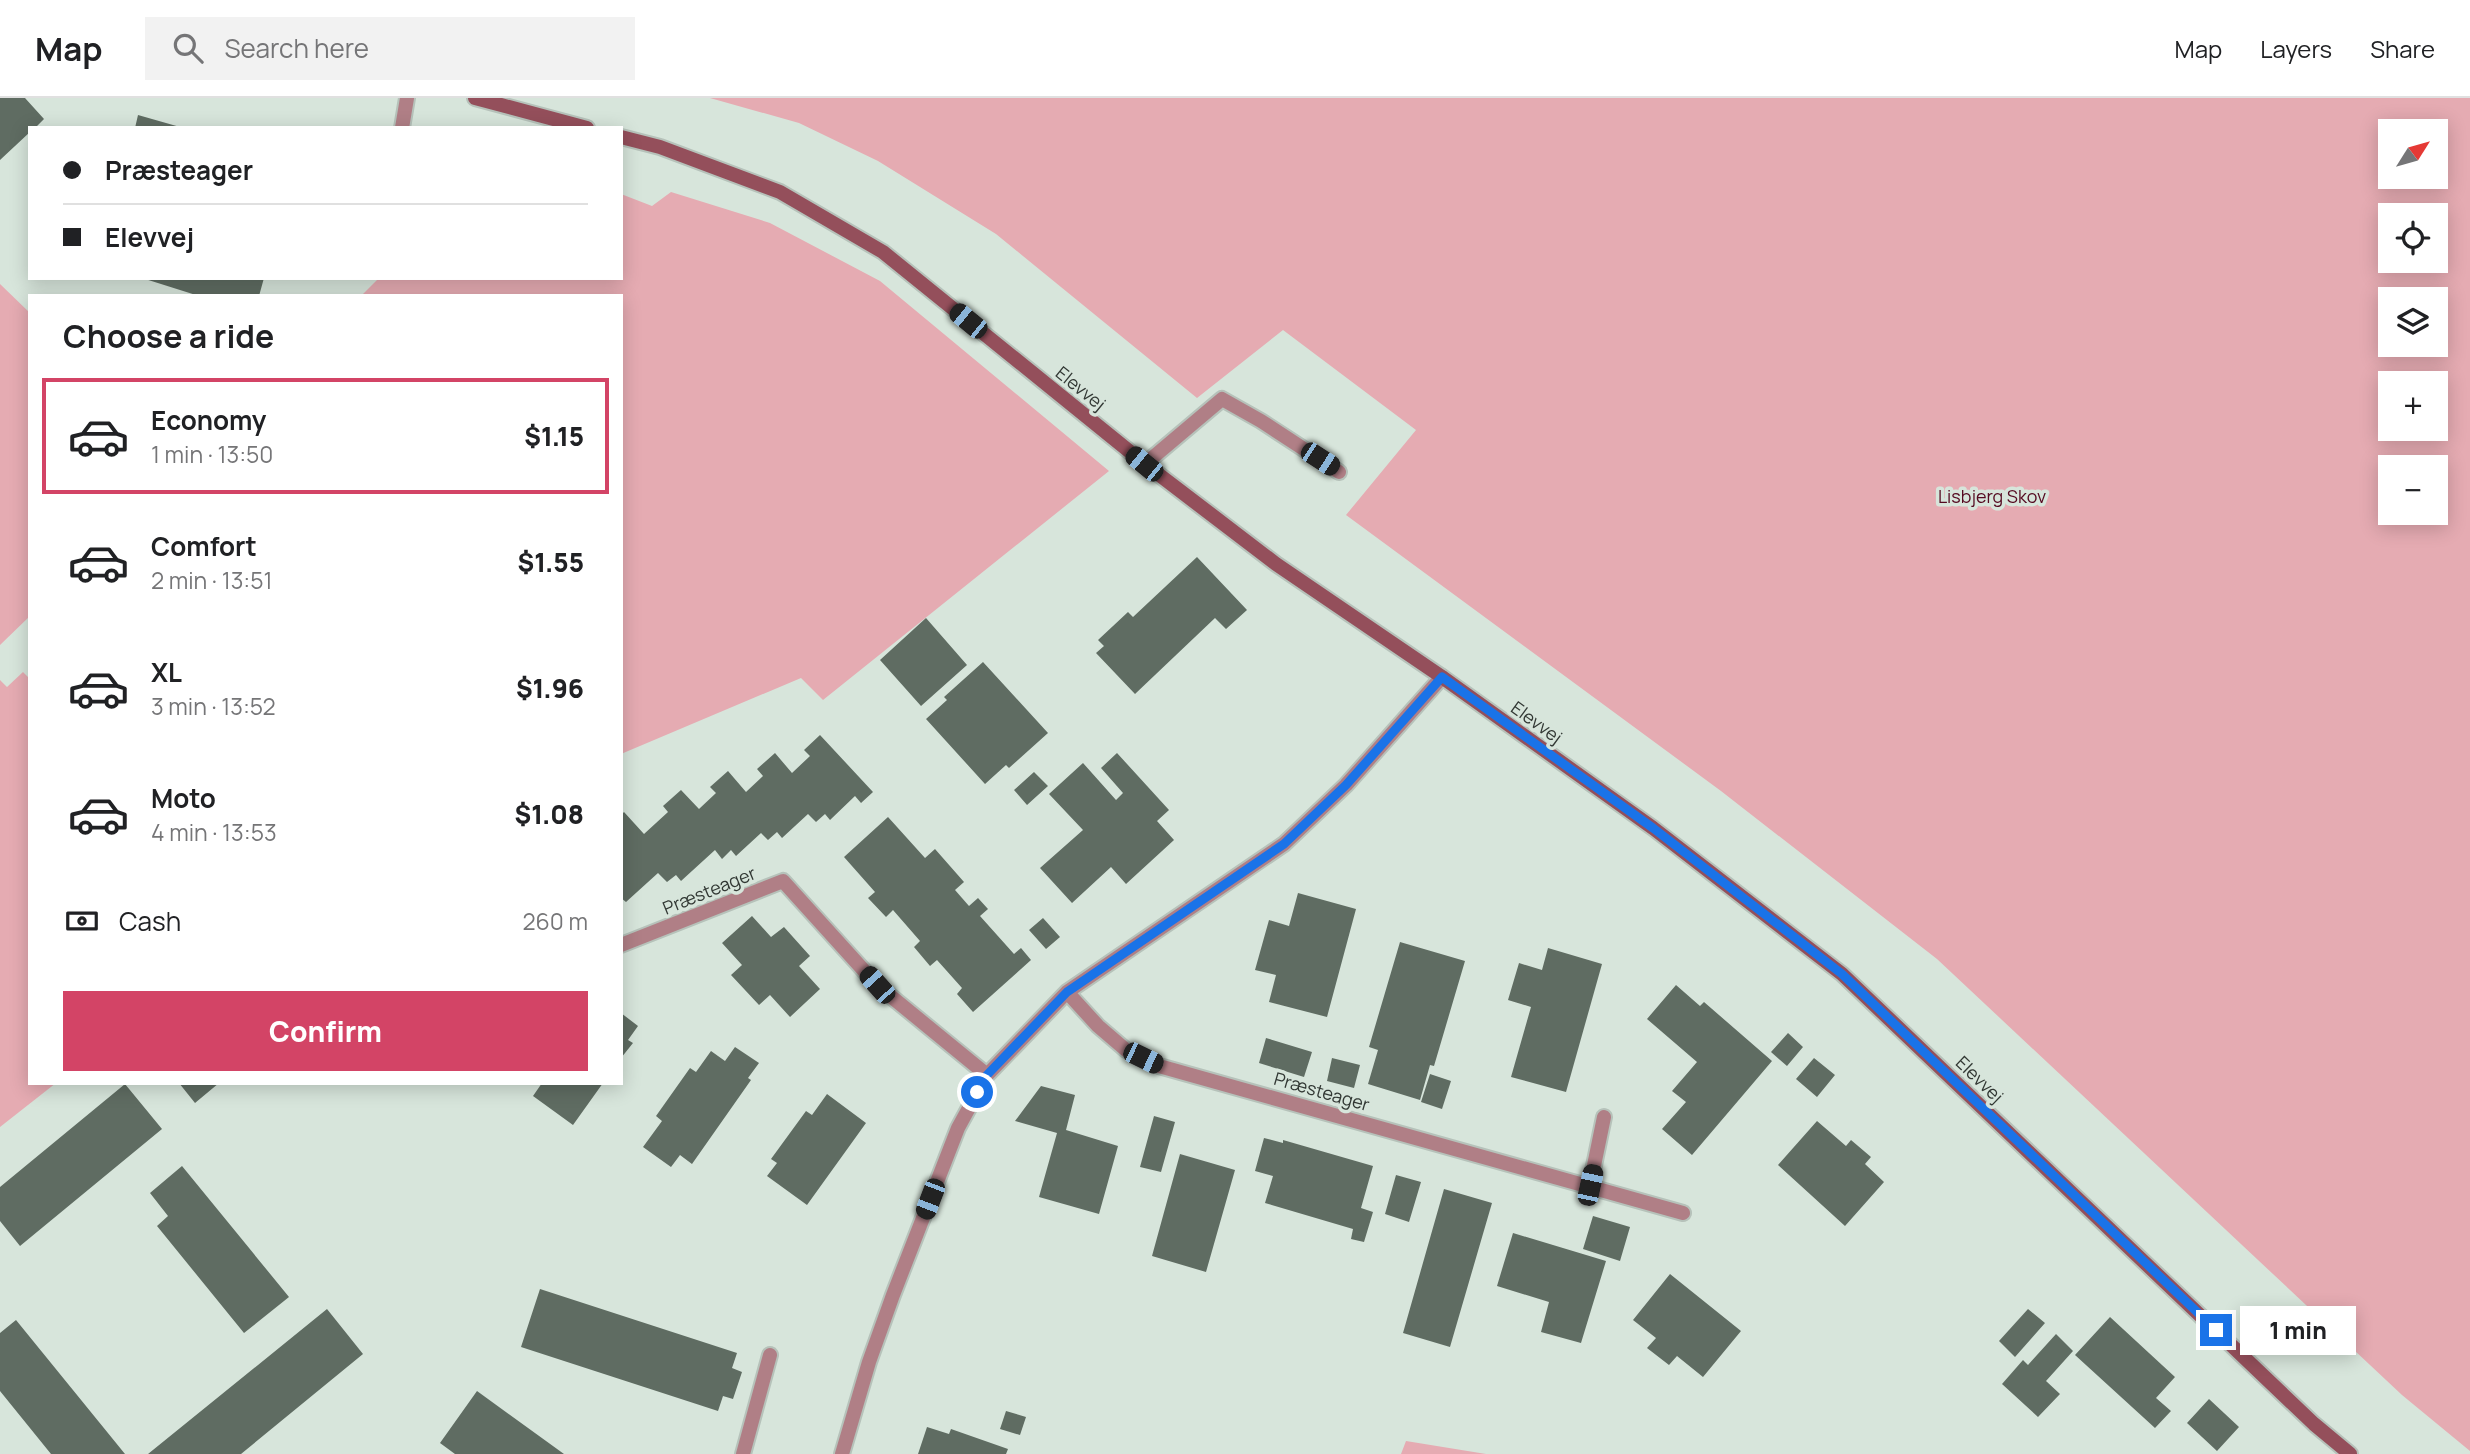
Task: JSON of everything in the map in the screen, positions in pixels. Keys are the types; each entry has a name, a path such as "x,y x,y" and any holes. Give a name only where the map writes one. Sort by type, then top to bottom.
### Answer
{"street":[{"path":"402,126 407,98"},
{"path":"475,98 580,126"},
{"name":"Elevvej","path":"623,138 660,147 780,192 883,252 1144,464 1276,564 1442,677 1653,828 1842,974 2314,1424 2350,1454"},
{"path":"1144,464 1222,399 1339,472"},
{"path":"842,1454 869,1362 893,1295 958,1128 987,1075 1067,992 1284,844 1346,785 1442,677"},
{"name":"Præsteager","path":"623,944 783,881 877,985 987,1075"},
{"name":"Præsteager","path":"1067,992 1098,1026 1126,1050 1159,1066 1683,1213"},
{"path":"1590,1185 1604,1117"},
{"path":"743,1454 770,1355"}],"green space":[{"name":"Lisbjerg Skov","path":"710,98 2470,98 2470,1451 2402,1395 1937,959 1721,791 1346,515 1416,430 1283,330 1197,398 996,234 878,161 799,123"},
{"path":"671,192 770,223 880,281 1109,471 823,700 801,678 623,753 623,294 363,294 377,280 623,280 623,195 652,206"},
{"path":"0,284 28,311 28,618 0,645"},
{"path":"23,672 28,677 28,1085 53,1085 0,1127 0,680 7,687"},
{"path":"1406,1441 1486,1454 1401,1454"}],"building":[{"path":"0,98 25,98 44,119 37,126 28,126 28,134 0,160"},
{"path":"138,115 176,126 135,126"},
{"path":"148,280 263,280 260,294 193,294"},
{"path":"1197,557 1247,610 1226,629 1215,618 1135,694 1096,653 1104,646 1098,640 1128,612 1133,617"},
{"path":"926,618 967,665 921,706 880,660"},
{"path":"983,662 1048,733 1009,768 1006,765 985,784 926,719 947,700 944,697"},
{"path":"820,735 873,792 861,803 855,796 830,820 825,814 816,822 808,814 782,838 777,832 768,840 761,833 736,856 731,850 722,859 715,850 681,881 676,875 667,882 658,873 626,902 623,900 624,812 644,834 668,812 663,806 681,790 699,809 716,793 710,787 728,771 746,792 763,776 757,769 775,753 792,773 810,756 804,750"},
{"path":"1117,753 1169,810 1157,821 1174,840 1126,884 1111,867 1072,903 1040,868 1083,830 1049,794 1083,763 1116,800 1123,793 1101,768"},
{"path":"1034,772 1048,786 1027,805 1014,790"},
{"path":"888,817 925,858 935,849 964,882 955,890 969,906 978,898 988,909 980,916 1014,954 1021,948 1031,960 973,1012 957,994 962,988 937,960 930,966 914,947 920,941 893,910 886,917 868,898 875,892 844,857"},
{"path":"1298,893 1356,909 1327,1017 1269,1002 1276,975 1255,970 1269,920 1289,926"},
{"path":"752,916 771,937 784,927 810,956 799,966 820,989 790,1017 770,995 759,1005 731,975 742,965 722,943"},
{"path":"1043,918 1060,937 1046,949 1029,930"},
{"path":"1400,942 1465,961 1434,1066 1430,1065 1420,1100 1368,1084 1378,1050 1369,1047"},
{"path":"1548,948 1602,964 1566,1092 1511,1077 1531,1007 1508,1000 1519,963 1542,970"},
{"path":"1676,985 1700,1006 1704,1002 1772,1061 1692,1155 1662,1129 1686,1102 1672,1091 1697,1062 1647,1019"},
{"path":"623,1015 638,1026 628,1040 633,1043 623,1056"},
{"path":"1788,1033 1803,1047 1787,1066 1771,1052"},
{"path":"1266,1038 1312,1052 1304,1077 1259,1063"},
{"path":"735,1047 759,1063 748,1078 751,1080 692,1164 680,1155 671,1167 643,1147 662,1121 656,1116 690,1068 696,1072 711,1051 725,1061"},
{"path":"1332,1058 1360,1065 1354,1088 1327,1081"},
{"path":"1814,1058 1835,1075 1817,1097 1796,1079"},
{"path":"1430,1074 1451,1081 1442,1109 1421,1102"},
{"path":"124,1085 162,1129 20,1246 0,1221 0,1187"},
{"path":"181,1085 217,1085 195,1103"},
{"path":"541,1085 602,1085 573,1125 533,1096"},
{"path":"1041,1086 1075,1095 1066,1130 1118,1146 1099,1214 1039,1197 1057,1133 1015,1121"},
{"path":"827,1094 866,1123 807,1205 767,1176 777,1163 771,1159 806,1111 812,1115"},
{"path":"1154,1116 1175,1122 1161,1172 1140,1167"},
{"path":"1817,1121 1846,1146 1851,1140 1871,1157 1865,1164 1884,1182 1845,1226 1778,1165"},
{"path":"1264,1138 1283,1143 1283,1140 1373,1166 1361,1208 1373,1212 1364,1242 1351,1239 1353,1229 1265,1203 1273,1176 1255,1171"},
{"path":"1180,1154 1235,1170 1206,1272 1152,1256"},
{"path":"182,1166 289,1297 244,1333 157,1226 168,1216 150,1193"},
{"path":"1396,1175 1421,1182 1409,1222 1385,1214"},
{"path":"1444,1189 1492,1203 1450,1347 1403,1333"},
{"path":"1593,1216 1630,1227 1620,1261 1583,1249"},
{"path":"1513,1233 1606,1261 1581,1343 1541,1332 1549,1302 1497,1286"},
{"path":"1670,1274 1741,1331 1703,1377 1677,1356 1669,1365 1647,1348 1656,1338 1633,1320"},
{"path":"540,1289 737,1353 732,1368 742,1372 733,1399 723,1396 718,1411 521,1347"},
{"path":"327,1309 363,1354 241,1454 148,1454"},
{"path":"2028,1309 2045,1323 2015,1357 1999,1341"},
{"path":"2110,1317 2175,1377 2156,1398 2171,1411 2155,1428 2075,1355"},
{"path":"16,1320 125,1454 51,1454 0,1391 0,1333"},
{"path":"2056,1334 2073,1351 2046,1381 2060,1394 2038,1417 2002,1384 2023,1360 2028,1365"},
{"path":"477,1391 564,1454 455,1454 440,1443"},
{"path":"2209,1399 2239,1427 2217,1451 2187,1423"},
{"path":"1006,1411 1026,1417 1020,1435 1000,1429"},
{"path":"927,1427 949,1434 951,1429 1008,1449 1006,1454 918,1454"}],"route":[{"path":"977,1092 987,1075 1067,992 1284,844 1346,785 1442,677 1653,828 1842,974 2216,1330"}]}
